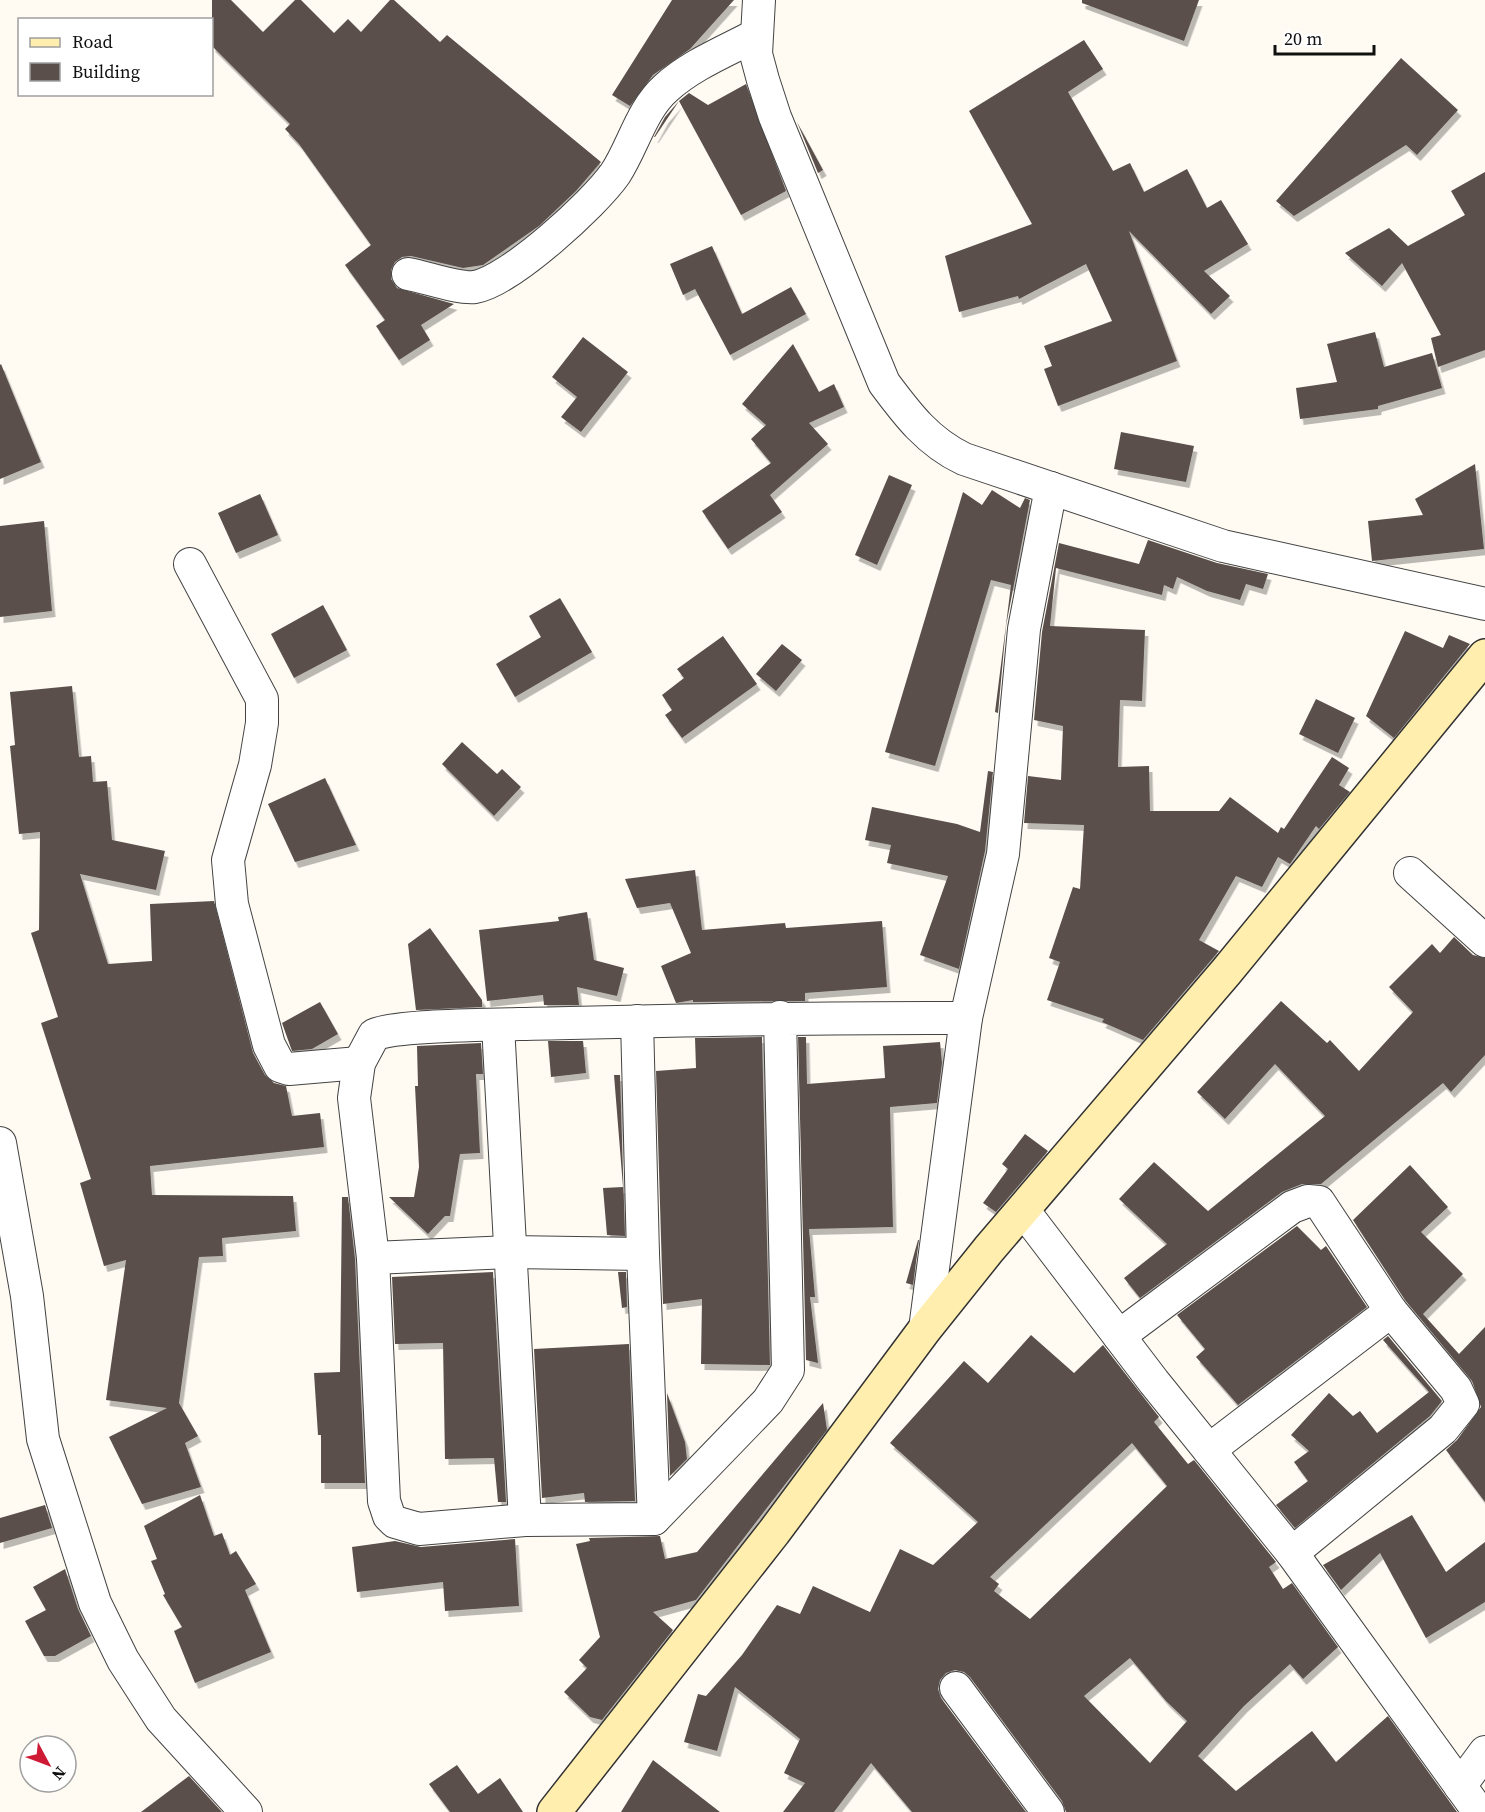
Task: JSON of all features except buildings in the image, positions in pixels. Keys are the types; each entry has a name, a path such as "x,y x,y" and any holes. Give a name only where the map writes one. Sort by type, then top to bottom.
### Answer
{"main road":[{"path":"554,1812 774,1532 925,1329 1226,972 1485,656"}],"street":[{"path":"759,0 756,34 763,80 775,117 884,383 909,417 948,451 1223,546 1485,604"},
{"path":"408,274 472,287 488,283 516,264 569,224 614,175 649,109 665,89 689,71 756,34"},
{"path":"925,1329 966,1018 1002,854 1024,629 1051,488"},
{"path":"190,564 207,600 254,681 261,699 262,723 255,765 228,860 232,904 268,1045 280,1066 289,1069 359,1063"},
{"path":"1410,873 1485,941"},
{"path":"780,1017 788,1370 755,1416 654,1519 525,1520 419,1529 402,1525 390,1516 384,1501 373,1258 354,1098 359,1063 367,1044 379,1033 498,1025 780,1017 966,1018"},
{"path":"638,1021 643,1254 654,1519"},
{"path":"498,1025 525,1520"},
{"path":"0,1143 27,1296 43,1439 95,1603 123,1660 161,1719 246,1812"},
{"path":"1119,1336 1292,1207 1308,1201 1319,1202 1391,1311 1456,1389 1463,1404 1443,1429 1292,1553"},
{"path":"1023,1210 1119,1336 1292,1553 1479,1812"},
{"path":"373,1258 510,1252 643,1254"},
{"path":"1209,1450 1391,1311"},
{"path":"956,1688 1048,1812"},
{"path":"1460,1786 1485,1752"}]}
